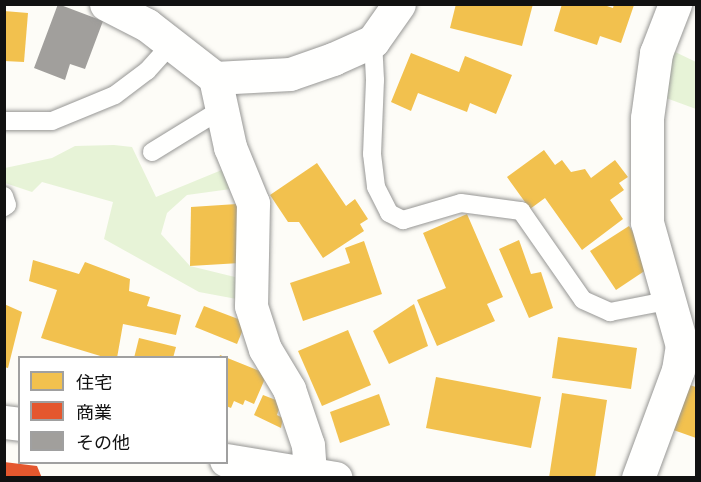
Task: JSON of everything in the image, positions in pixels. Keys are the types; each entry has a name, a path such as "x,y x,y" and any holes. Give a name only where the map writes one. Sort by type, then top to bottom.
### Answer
{"street":[{"path":"106,4 147,25 171,44 219,94 230,147 253,203 251,306 265,349 289,389 308,445 323,476 262,472 228,461"},
{"path":"219,94 290,74 333,59 373,41 399,4"},
{"path":"638,477 678,370 682,346 671,300 647,222 647,118 656,53 675,4"}],"lane":[{"path":"373,41 375,80 372,154 376,187 390,213 403,220 461,203 521,211 583,300 610,312 671,300"},
{"path":"4,121 52,121 115,95 147,71 171,44"},
{"path":"152,152 219,94"},
{"path":"4,196 7,205 4,207"}],"green space":[{"path":"669,49 696,62 696,109 666,98"},
{"path":"75,146 132,147 156,197 229,167 238,188 187,195 167,213 161,234 190,266 243,279 242,300 199,292 104,239 113,202 42,182 32,192 5,183 5,168 52,158"}],"building: 住宅":[{"path":"456,4 533,4 522,46 450,28"},
{"path":"562,4 601,4 613,8 614,4 634,5 621,43 600,36 597,45 554,31"},
{"path":"4,11 28,13 24,62 4,61"},
{"path":"411,53 459,72 465,56 512,75 496,114 470,103 467,112 418,93 411,111 391,102"},
{"path":"544,150 555,165 562,160 571,172 585,169 591,178 615,160 628,177 619,183 624,190 610,200 623,219 582,250 545,198 530,209 507,177"},
{"path":"317,163 346,206 355,199 368,219 360,224 364,231 323,258 299,222 288,222 270,195"},
{"path":"237,204 240,263 190,266 191,207"},
{"path":"467,214 503,297 487,304 495,321 437,346 417,300 446,288 423,233"},
{"path":"629,226 655,264 616,290 590,251"},
{"path":"519,240 531,274 541,272 553,308 529,318 499,249"},
{"path":"364,241 382,294 303,321 290,283 350,263 345,248"},
{"path":"33,260 79,274 85,262 130,279 129,291 150,297 147,306 181,315 176,335 123,324 117,356 100,356 41,338 57,290 29,281"},
{"path":"4,304 22,312 8,368 4,367"},
{"path":"414,304 428,346 389,364 373,331"},
{"path":"204,306 246,322 237,344 195,327"},
{"path":"348,330 371,385 322,406 298,351"},
{"path":"558,337 637,348 631,389 552,378"},
{"path":"139,338 176,347 174,356 134,356"},
{"path":"228,358 267,374 254,404 245,400 243,405 234,401 231,408 228,407"},
{"path":"436,377 541,397 531,448 426,428"},
{"path":"680,382 696,387 696,438 665,427"},
{"path":"562,393 607,400 595,478 549,478"},
{"path":"379,394 390,425 340,443 330,412"},
{"path":"263,395 281,402 277,415 283,418 281,428 254,415"}],"building: 商業":[{"path":"4,462 37,466 42,478 4,478"}],"building: その他":[{"path":"58,4 103,21 85,69 70,64 65,80 34,68"}]}
